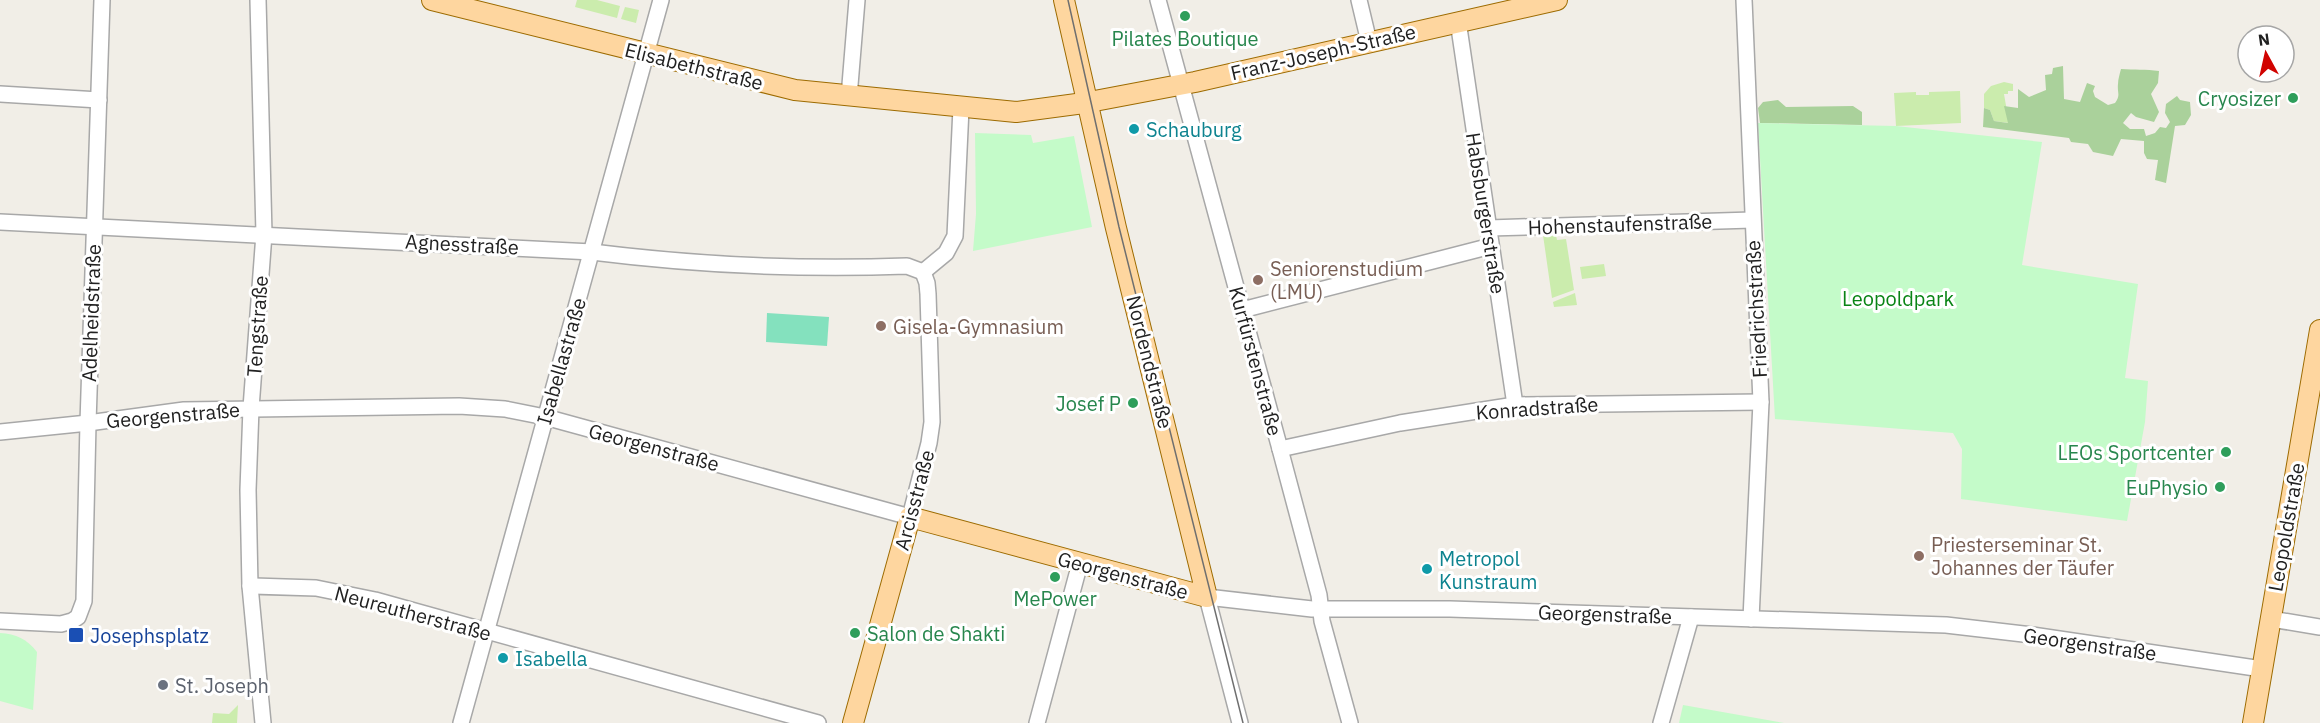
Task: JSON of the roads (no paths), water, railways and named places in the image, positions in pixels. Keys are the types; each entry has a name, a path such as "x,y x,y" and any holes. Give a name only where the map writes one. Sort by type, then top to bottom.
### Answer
{"main road":[{"name":"Nordendstraße","path":"1064,0 1207,597"},
{"name":"Franz-Joseph-Straße","path":"961,108 1027,112 1087,102 1181,84 1557,0"},
{"name":"Elisabethstraße","path":"443,1 795,90 961,108"},
{"name":"Leopoldstraße","path":"2253,723 2318,354 2320,330"},
{"name":"Georgenstraße","path":"910,517 1207,597"},
{"name":"Arcisstraße","path":"853,723 910,517"}],"street":[{"name":"Adelheidstraße","path":"0,621 61,624 72,621 82,611 84,601 87,423 102,0"},
{"name":"Tengstraße","path":"258,0 264,234 251,408 248,490 250,586 263,723"},
{"name":"Isabellastraße","path":"462,723 661,0"},
{"path":"849,97 857,0"},
{"name":"Kurfürstenstraße","path":"1158,0 1280,449 1321,609 1322,621 1350,723"},
{"path":"1359,0 1369,42"},
{"name":"Friedrichstraße","path":"1744,0 1761,402 1751,619"},
{"name":"Habsburgerstraße","path":"1458,21 1515,405"},
{"path":"0,94 99,100"},
{"path":"923,272 946,253 955,236 961,108"},
{"name":"Hohenstaufenstraße","path":"1489,228 1752,220"},
{"name":"Agnesstraße","path":"0,222 592,252 741,266 907,266 923,272"},
{"path":"1242,310 1491,246"},
{"name":"Arcisstraße","path":"910,517 929,443 932,422 928,287 923,272"},
{"name":"Konradstraße","path":"1280,449 1400,423 1515,405 1761,402"},
{"name":"Georgenstraße","path":"0,432 184,410 459,406 505,409 545,417 910,517"},
{"path":"1037,723 1080,563"},
{"name":"Neureutherstraße","path":"250,586 326,590 375,600 486,633 818,723"},
{"name":"Georgenstraße","path":"1207,597 1321,609 1450,609 1946,624 2262,669"},
{"name":"Nordendstraße","path":"1207,597 1240,723"},
{"path":"1661,723 1691,617"},
{"path":"2271,620 2320,627"}],"tram line":[{"path":"1068,0 1119,227 1243,723"}],"place":[{"name":"Pilates Boutique","path":"1185,16"},
{"name":"Cryosizer","path":"2293,98"},
{"name":"Schauburg","path":"1134,129"},
{"name":"Seniorenstudium (LMU)","path":"1258,280"},
{"name":"Gisela-Gymnasium","path":"881,326"},
{"name":"Josef P","path":"1133,403"},
{"name":"LEOs Sportcenter","path":"2226,452"},
{"name":"EuPhysio","path":"2220,487"},
{"name":"Priesterseminar St. Johannes der Täufer","path":"1919,556"},
{"name":"Metropol Kunstraum","path":"1427,569"},
{"name":"MePower","path":"1055,577"},
{"name":"Salon de Shakti","path":"855,633"},
{"name":"Josephsplatz","path":"76,635"},
{"name":"Isabella","path":"503,658"},
{"name":"St. Joseph","path":"163,685"}],"park label":[{"name":"Leopoldpark","path":"1898,298"}]}
